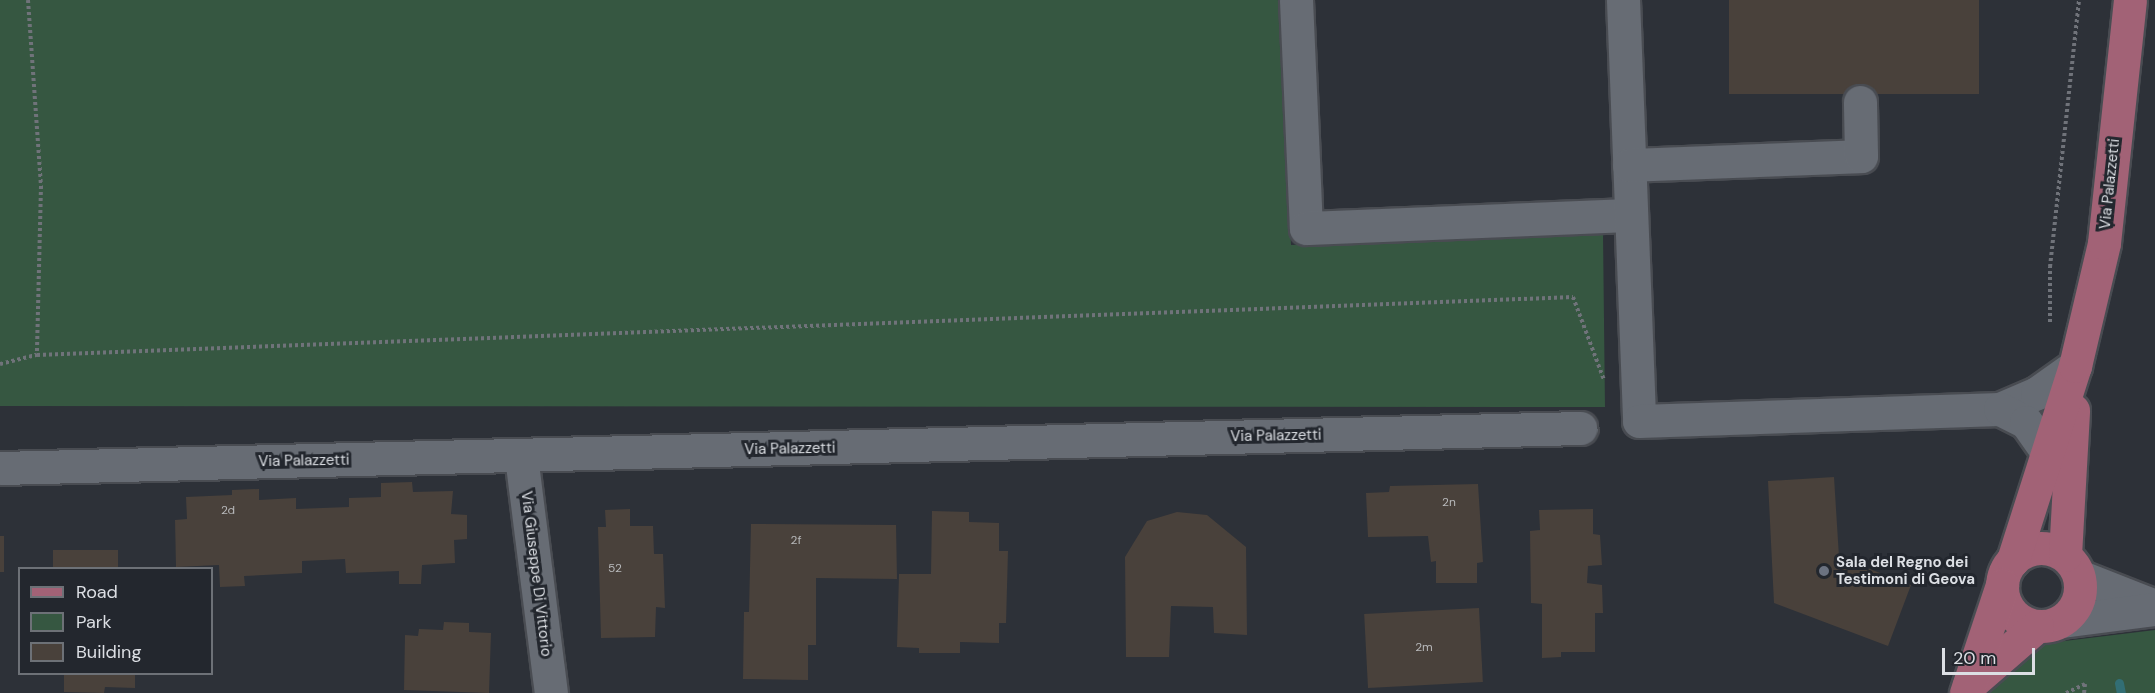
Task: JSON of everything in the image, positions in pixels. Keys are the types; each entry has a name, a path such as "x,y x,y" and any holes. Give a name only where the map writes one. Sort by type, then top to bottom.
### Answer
{"main road":[{"name":"Via Palazzetti","path":"1967,689 2048,453 2075,366 2104,243 2130,0"},
{"name":"Via Palazzetti","path":"2072,566 2075,366"},
{"path":"1967,689 2050,623 2079,599 2072,566 2036,548 2007,573 2004,598 2013,615 2050,623"}],"street":[{"path":"1296,0 1306,228 1631,215"},
{"path":"1623,0 1639,420 2000,409 2037,393 2075,366"},
{"path":"1629,165 1861,156 1860,102"},
{"path":"2000,409 2026,422 2048,453"},
{"name":"Via Palazzetti","path":"0,468 1580,428"},
{"name":"Via Giuseppe Di Vittorio","path":"521,456 551,693"},
{"path":"2072,566 2155,608"},
{"path":"2050,623 2155,608"}],"path":[{"path":"28,0 41,186 37,355"},
{"path":"2050,326 2050,267 2079,0"},
{"path":"0,364 37,355 1574,297 1605,382 1639,420"},
{"path":"2066,693 2085,684 2084,693"}],"green space":[{"path":"0,0 1280,0 1291,245 1603,233 1605,407 0,406"},
{"path":"2155,630 2155,693 1989,693 1991,684 2020,654 2048,643"}],"building":[{"path":"1729,0 1979,0 1979,94 1729,94"},
{"name":"Sala del Regno dei Testimoni di Geova","path":"1834,477 1839,557 1911,585 1888,646 1774,603 1768,481"},
{"path":"412,482 413,492 453,491 451,514 467,515 467,539 454,540 455,563 422,565 421,584 399,584 399,571 346,573 345,559 302,561 302,573 244,576 245,586 220,587 219,565 176,567 175,520 187,519 186,497 232,495 232,490 259,489 259,500 296,498 296,509 349,507 349,498 381,497 381,483"},
{"path":"1478,484 1483,562 1477,563 1477,583 1436,583 1436,561 1431,562 1428,536 1368,537 1366,493 1389,492 1390,486"},
{"path":"630,509 630,526 653,526 654,554 663,554 665,608 656,607 655,637 601,638 598,527 606,527 605,510"},
{"path":"1593,509 1593,534 1600,535 1602,565 1588,566 1587,583 1602,585 1603,613 1595,613 1595,652 1561,652 1561,657 1542,658 1542,604 1531,603 1530,531 1540,530 1539,510"},
{"path":"932,511 969,512 969,522 999,523 999,551 1008,551 1006,623 999,623 999,643 960,642 960,653 919,653 919,648 897,647 899,574 931,574"},
{"path":"1177,512 1207,515 1246,547 1247,635 1214,633 1213,607 1171,606 1169,657 1126,657 1125,557 1147,521"},
{"path":"751,524 896,525 897,579 816,578 816,645 808,645 808,680 743,679 744,612 749,612"},
{"path":"0,536 4,536 4,572 0,572"},
{"path":"53,550 118,550 118,567 53,567"},
{"path":"1479,608 1483,682 1368,688 1364,614"},
{"path":"444,622 469,623 469,632 491,633 489,693 404,690 405,635 418,636 419,629 443,630"},
{"path":"64,675 135,675 135,688 105,687 104,693 64,692"}],"waterway":[{"path":"2119,683 2121,693"}],"place":[{"name":"Sala del Regno dei Testimoni di Geova","path":"1824,571"}]}
